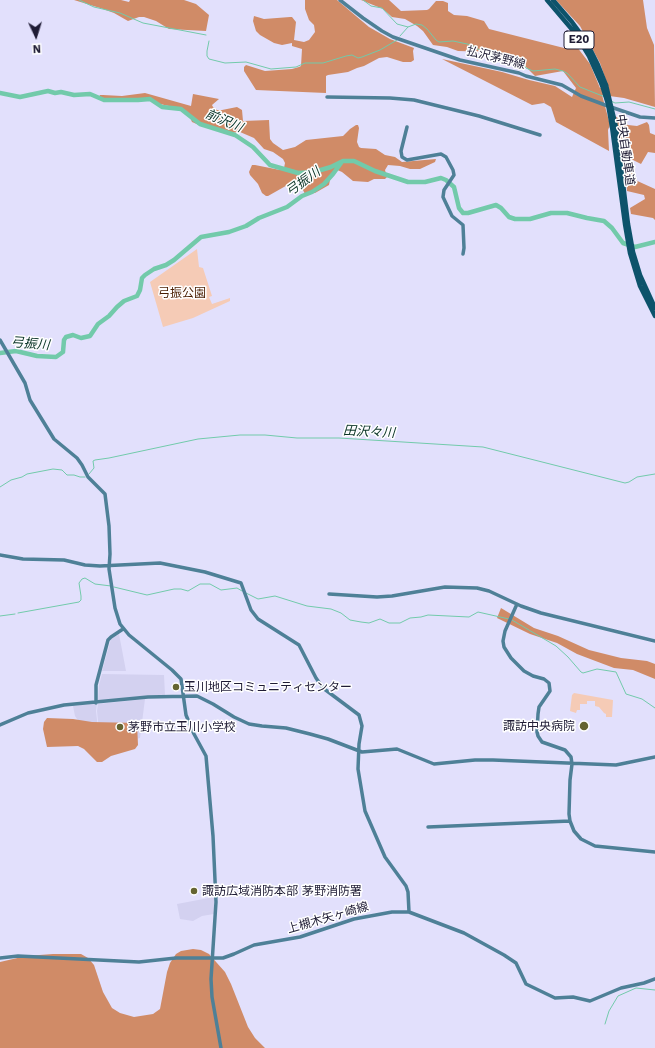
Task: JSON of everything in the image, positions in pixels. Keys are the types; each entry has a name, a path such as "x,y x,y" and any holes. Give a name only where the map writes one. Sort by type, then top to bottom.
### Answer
{"highway":[{"name":"中央自動車道","path":"547,0 575,33 604,85"},
{"name":"中央自動車道","path":"553,0 572,22 586,42 598,64 614,127 623,197 638,276 645,296 655,316"},
{"name":"中央自動車道","path":"638,276 655,308"}],"street":[{"name":"払沢茅野線","path":"340,0 382,32 393,37 460,60 519,73 554,83 581,96 605,105 640,117 655,118"},
{"path":"327,97 414,100 479,116 540,135"},
{"path":"407,127 401,151 402,157 407,160 441,154 446,157 453,170 454,175 444,190 443,197 452,216 463,225 463,254"},
{"path":"0,340 25,383 30,400 54,440 77,458 82,464 88,477 105,494 109,526 109,566 117,617 123,629 181,679 186,715 206,756 216,902 212,958 212,997 220,1048"},
{"path":"0,555 23,559 64,560 85,565 109,566 160,563 205,572 241,583 251,610 258,619 299,645 316,678 324,688 359,715 362,726 358,769 365,811 386,857 406,886 408,892 409,912"},
{"path":"329,594 378,597 444,587 489,591 541,613 655,641"},
{"path":"517,604 505,630 503,641 504,647 511,658 528,674 544,679 549,684 550,691 539,708 537,718 538,736 542,742 565,750 571,757 570,821 577,835 580,839 591,845 655,852"},
{"path":"96,702 96,685 108,640 123,629"},
{"path":"0,726 28,713 46,708 148,697 184,695 197,696 241,721 262,726 286,728 310,734 362,752 397,749 434,764 487,760 616,765 655,757"},
{"path":"428,827 570,821"},
{"name":"上槻木矢ヶ崎線","path":"0,958 18,956 139,962 176,958 212,958 230,956 254,946 300,937 344,922 392,912 409,912 464,933 508,957 516,963 526,984 555,998 573,997 590,1001 616,990 655,979"}],"shaded area":[{"path":"74,0 121,0 129,2 130,0 184,0 196,4 209,15 206,31 169,29 156,21 144,17 139,17 128,21 114,13"},
{"path":"305,0 337,0 369,27 390,39 414,48 414,60 411,62 403,62 387,57 379,58 348,72 328,75 326,76 326,93 256,90 244,71 244,67 246,65 265,71 299,67 301,66 302,49 292,46 292,43 282,45 274,43 260,35 256,31 253,21 254,16 264,19 292,17 296,22 294,40 304,42 309,40 315,32 314,25 309,20 305,9"},
{"path":"361,0 389,0 401,11 427,10 436,1 443,1 448,3 448,11 454,15 467,16 484,21 489,29 564,48 570,36 590,64 600,88 608,86 600,63 580,26 556,0 643,0 647,28 654,45 655,107 624,98 602,95 610,125 608,130 609,151 556,122 551,107 544,103 532,105 442,59 502,72 555,86 572,97 576,88 563,71 535,76 516,57 491,52 458,51 447,47 433,45 423,31 417,26 405,19 392,17 383,9"},
{"path":"145,93 191,106 193,94 219,99 212,105 213,107 217,110 222,110 237,107 242,110 243,121 269,120 270,139 283,150 295,147 306,140 343,136 350,129 358,125 357,142 361,148 376,149 385,155 395,157 402,162 436,159 435,162 420,169 410,169 388,165 385,170 387,177 385,179 374,179 368,182 353,181 342,172 335,169 331,175 329,185 315,193 305,194 300,184 295,182 266,196 262,193 258,184 250,175 249,172 252,165 280,170 284,168 285,163 283,159 273,152 264,149 254,138 240,132 228,133 212,127 199,125 192,122 189,115 182,109 160,104 147,99 116,98 106,100 99,97 100,95 122,96"},
{"path":"615,116 628,125 637,126 647,122 650,133 655,135 655,153 648,152 641,164 625,158"},
{"path":"625,161 634,166 633,179 655,189 655,220 653,218 631,214 630,208 645,199 644,195 627,191"},
{"path":"501,608 534,628 558,636 589,650 621,658 647,661 655,664 655,679 633,670 614,668 577,654 557,643 530,634 497,618"},
{"path":"119,634 126,671 102,671 111,639"},
{"name":"茅野市立玉川小学校","path":"102,674 164,675 165,695 98,701 99,685"},
{"name":"茅野市立玉川小学校","path":"145,699 140,738 104,746 100,740 97,711 98,704"},
{"path":"97,703 96,711 100,747 75,716 73,706"},
{"path":"47,718 73,719 92,722 137,723 138,745 135,749 111,756 102,762 97,762 84,749 78,746 47,747 43,729 44,722"},
{"path":"214,897 214,914 202,916 193,921 180,919 177,904"},
{"path":"193,949 201,950 209,954 225,972 248,1027 255,1038 265,1048 0,1048 0,962 26,956 81,954 88,958 94,965 103,992 112,1008 120,1013 134,1017 153,1014 160,1009 170,963 176,954 181,951"}],"green space":[{"name":"弓振公園","path":"197,249 199,267 203,268 212,296 209,297 212,304 230,298 230,301 193,318 163,327 150,282"},
{"path":"574,693 613,700 612,717 606,717 606,714 599,707 595,706 595,701 587,701 587,704 580,704 580,710 577,710 576,713 570,711 572,695"}],"waterway":[{"path":"79,0 94,7 120,13 143,23 206,35"},
{"path":"363,0 371,6 382,8 397,24 408,27 416,24 422,25 439,42 453,41 472,45 494,60 506,62 519,60 526,68 533,71 555,69 563,71 568,74 580,87 605,97"},
{"path":"400,36 408,27"},
{"path":"209,41 207,51 207,56 209,59 225,63 246,62 271,69 296,67 305,63 323,63 352,55 358,58 380,50 397,40"},
{"name":"弓振川","path":"0,93 20,97 48,91 74,95 90,94 104,100 150,99 162,107 181,109 200,124 235,135 253,147 270,165 298,173 314,172 331,167 343,161 354,161 375,171 408,182 425,182 441,178 446,180 454,187 459,208 463,213 496,205 509,217 515,219 530,219 551,213 567,213 604,221 612,228 623,243 635,247 655,242"},
{"path":"611,101 615,103 629,102 655,109"},
{"name":"弓振川","path":"0,353 16,351 37,356 56,357 63,352 64,340 66,337 73,335 81,338 90,336 98,324 109,316 124,301 137,296 140,290 142,278 145,275 174,260 201,237 229,232 246,226 259,218 287,207 302,196 312,192 324,184 341,163"},
{"name":"田沢々川","path":"89,474 94,468 93,461 95,460 198,439 240,435 265,435 297,438 339,438 483,447 625,483 637,477 655,474"},
{"name":"田沢々川","path":"0,487 11,480 27,474 53,469 62,470 67,475 85,477"},
{"path":"18,613 79,602 81,600 79,583 85,578 95,584 111,586"},
{"path":"114,587 147,595 174,589 188,591 200,584 210,584 221,590 237,588 242,591"},
{"path":"246,593 258,599 275,596 307,606 331,609 341,613 350,620 369,623 380,619 389,623 400,623 410,618 428,615 469,617 478,612 509,619"},
{"path":"0,616 15,614"},
{"path":"512,620 556,646 581,672 583,673 597,669 616,672 626,694 642,699 655,708"},
{"path":"605,1024 609,1011 618,996 636,988 655,990"}],"place":[{"name":"玉川地区コミュニティセンター","path":"176,687"},
{"name":"諏訪中央病院","path":"584,726"},
{"name":"茅野市立玉川小学校","path":"120,727"},
{"name":"諏訪広域消防本部 茅野消防署","path":"194,891"}],"water label":[{"name":"前沢川","path":"224,121"}]}
